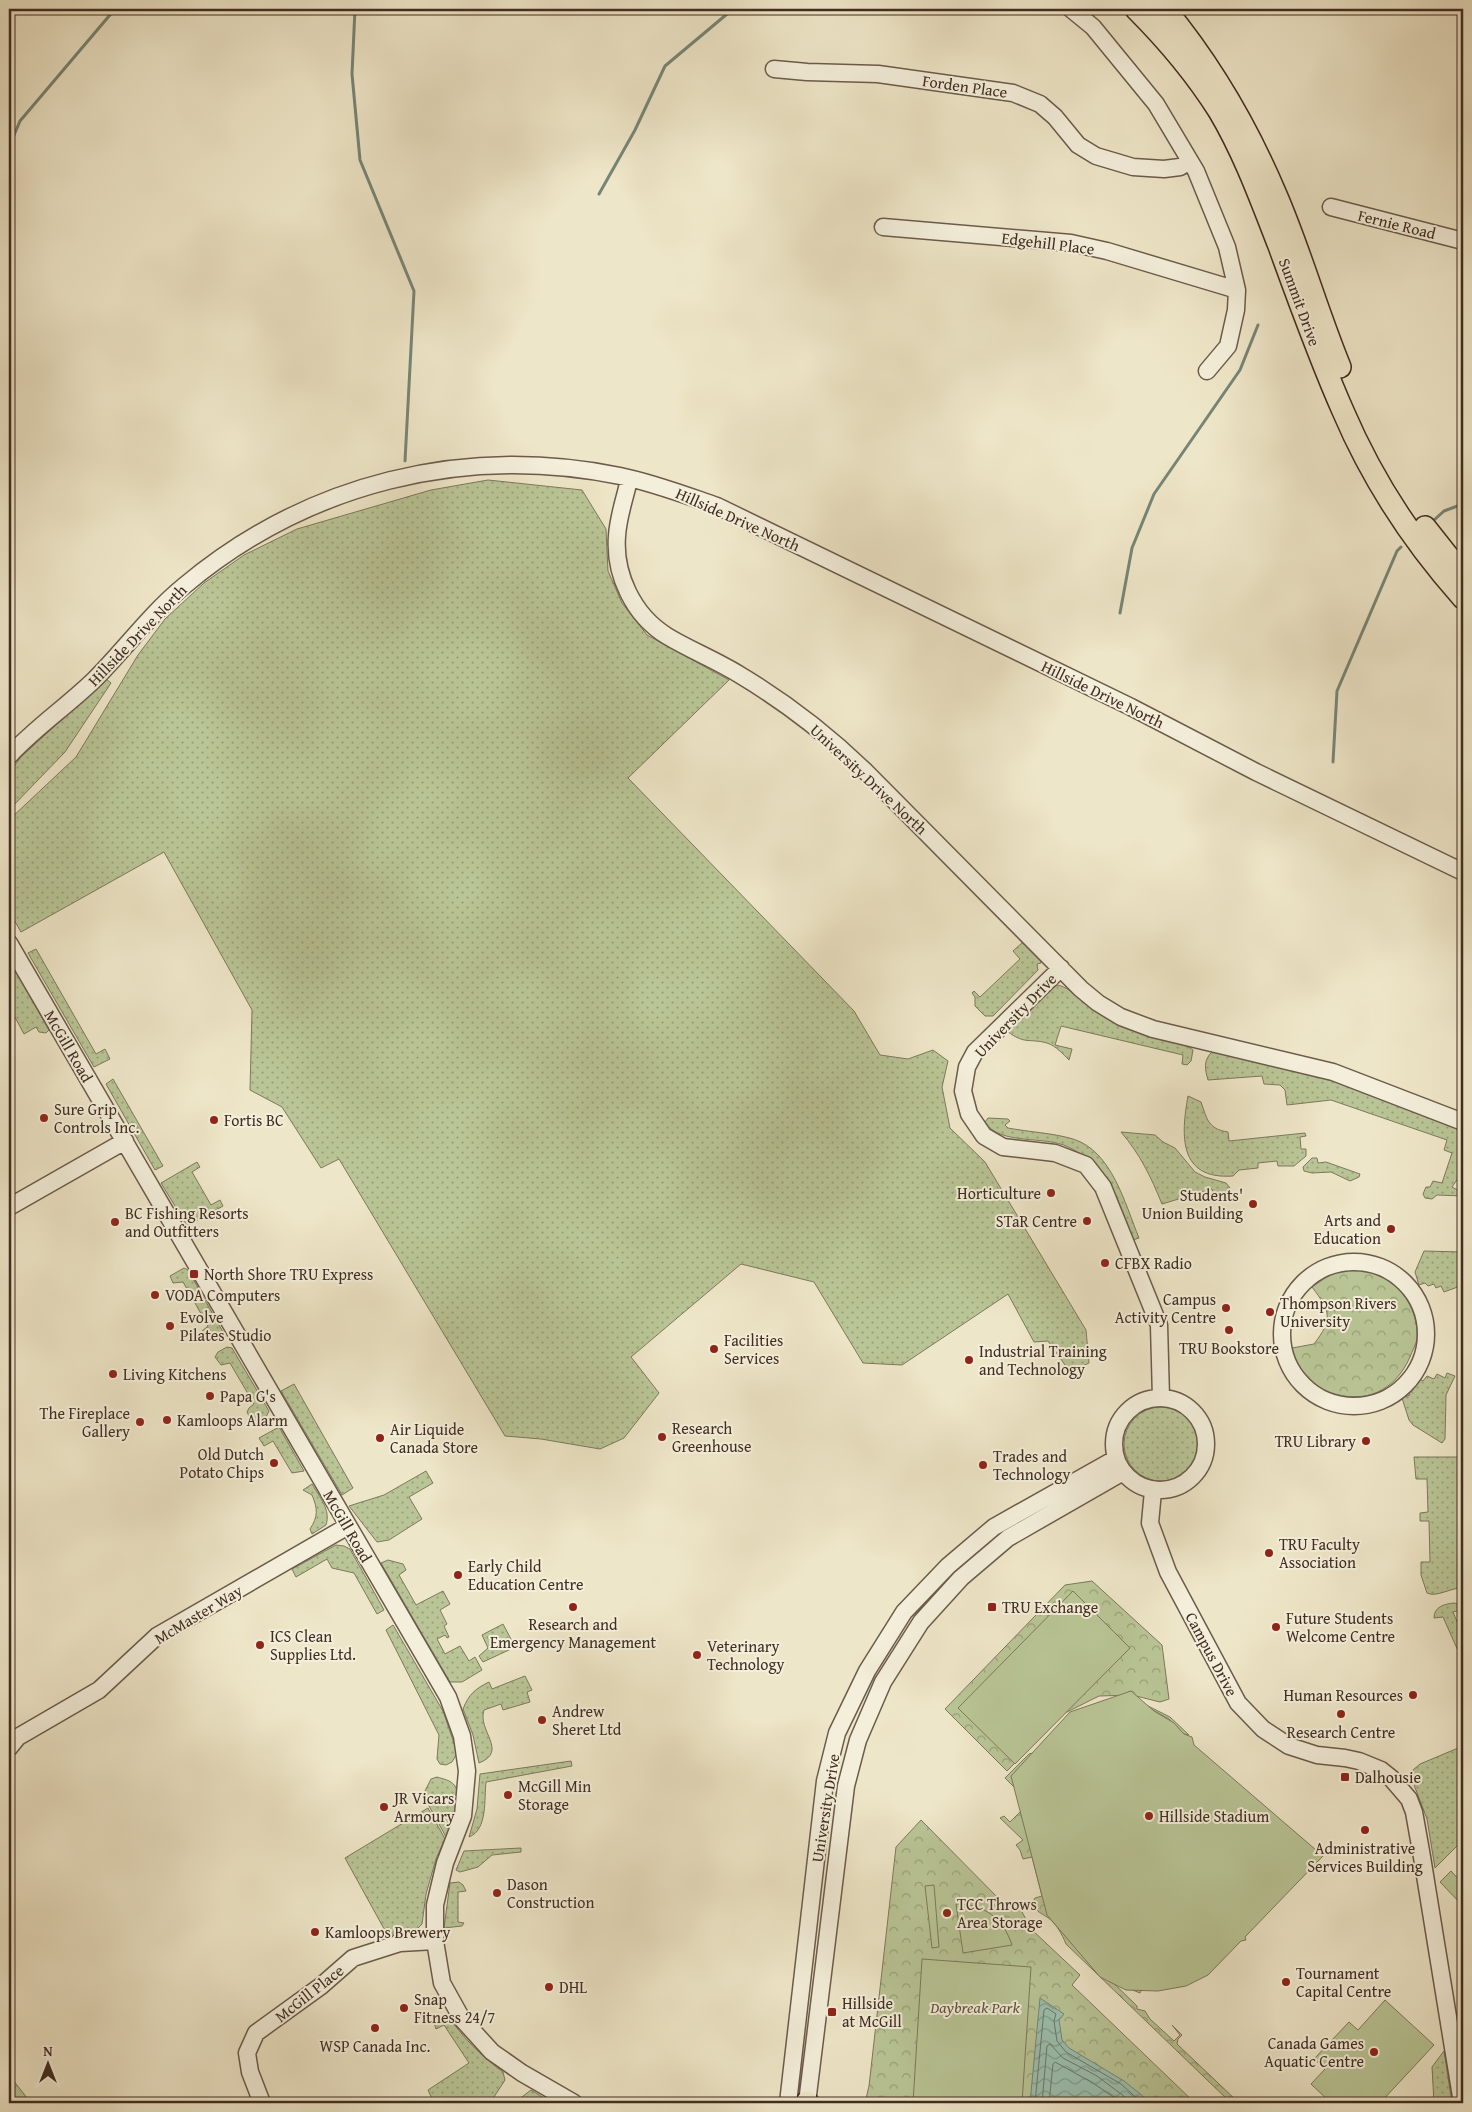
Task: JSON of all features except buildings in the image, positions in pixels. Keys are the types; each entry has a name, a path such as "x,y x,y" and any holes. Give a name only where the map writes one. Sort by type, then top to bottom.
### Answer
{"main road":[{"name":"Summit Drive","path":"1136,9 1169,42 1219,112 1252,176 1320,356 1348,422 1374,474 1412,534 1463,598"},
{"name":"Summit Drive","path":"1165,9 1208,64 1232,104 1262,161 1333,350 1357,408 1388,467 1424,526 1463,576"}],"street":[{"path":"1071,9 1093,27 1156,104 1190,161 1227,247 1237,290 1236,310 1228,346 1207,371"},
{"name":"Forden Place","path":"774,69 878,74 1013,93 1040,104 1055,117 1078,145 1096,156 1133,166 1164,169 1180,167 1190,161"},
{"name":"Fernie Road","path":"1331,207 1463,241"},
{"name":"Edgehill Place","path":"883,227 1071,243 1106,251 1237,290"},
{"name":"Hillside Drive North","path":"9,756 45,721 92,681 152,615 186,585 246,541 288,517 354,490 423,473 496,466 560,467 622,476 718,506 1130,707 1256,772 1463,872"},
{"path":"560,467 579,475 628,484 674,496 687,495"},
{"name":"University Drive North","path":"628,484 617,534 617,556 625,587 642,614 666,636 714,660 767,691 836,744 1061,968"},
{"name":"McGill Road","path":"9,942 448,1697 462,1736 467,1771 463,1816 445,1864 435,1905 435,1941 442,1983 462,2019 492,2052 529,2078 574,2103"},
{"name":"University Drive","path":"1161,1398 1159,1325 1103,1187 1086,1165 1055,1153 1003,1147 984,1136 969,1114 963,1091 967,1068 975,1052 1061,968 1098,1004 1121,1018 1154,1029 1333,1072 1463,1122"},
{"path":"9,1207 125,1141"},
{"path":"1345,1263 1364,1264 1391,1274 1412,1293 1423,1320 1424,1348 1413,1375 1393,1395 1367,1405 1338,1404 1312,1392 1293,1372 1283,1344 1284,1316 1297,1290 1318,1271 1345,1263"},
{"path":"1161,1398 1176,1400 1189,1407 1205,1431 1207,1446 1204,1460 1197,1473 1188,1482 1177,1488 1165,1491 1141,1487 1119,1466 1113,1444 1122,1416 1133,1406 1146,1400 1161,1398"},
{"name":"University Drive","path":"802,2103 846,1786 858,1740 883,1682 922,1622 961,1578 1008,1538 1119,1466"},
{"name":"Campus Drive","path":"1152,1490 1150,1523 1168,1572 1238,1703 1264,1729 1289,1746 1317,1755 1359,1761 1381,1770 1391,1778 1409,1799 1414,1812 1422,1857 1462,2103"},
{"name":"McMaster Way","path":"9,1748 18,1737 99,1690 157,1636 348,1526"},
{"name":"McGill Place","path":"262,2103 250,2072 247,2053 256,2033 321,1986 353,1958 400,1943 435,1941"}],"green space":[{"path":"488,480 582,490 606,529 608,571 622,603 647,635 729,680 628,778 854,1011 880,1055 908,1059 933,1050 948,1061 942,1087 950,1128 985,1162 1086,1330 1089,1363 1070,1372 1048,1341 1034,1342 1008,1294 902,1365 863,1363 814,1282 741,1264 631,1357 659,1393 624,1438 600,1449 541,1439 505,1436 339,1159 321,1168 282,1107 250,1090 252,1010 164,852 21,932 9,911 9,820 76,757 138,655 165,619 204,583 244,555 297,529 431,490"},
{"path":"106,679 111,683 65,752 9,810 9,773 21,757"},
{"path":"1023,942 1040,960 1041,963 1037,964 1038,970 993,1016 985,1016 975,1006 975,997 972,993 974,991 980,997 1020,959 1013,951"},
{"path":"36,949 96,1054 105,1049 110,1059 94,1067 28,953"},
{"path":"14,968 49,1030 46,1033 39,1032 36,1027 24,1034 9,1006 9,970"},
{"path":"1058,985 1069,990 1100,1014 1125,1028 1187,1046 1193,1050 1191,1061 1187,1065 1182,1064 1183,1055 1061,1026 1055,1045 1072,1049 1069,1060 1050,1044 1023,1040 1007,1031 1051,988"},
{"path":"1212,1052 1268,1063 1347,1084 1463,1130 1463,1171 1452,1187 1463,1193 1463,1196 1437,1195 1432,1199 1425,1198 1423,1194 1426,1187 1430,1187 1433,1181 1442,1183 1452,1153 1444,1150 1447,1140 1331,1100 1287,1105 1285,1090 1280,1085 1264,1084 1262,1076 1208,1080 1206,1062"},
{"path":"113,1079 163,1166 155,1170 106,1084"},
{"path":"1188,1096 1201,1102 1209,1122 1221,1131 1228,1132 1229,1141 1305,1133 1306,1136 1300,1137 1301,1149 1306,1149 1306,1156 1294,1166 1278,1166 1277,1161 1258,1163 1258,1168 1239,1170 1233,1176 1215,1175 1202,1171 1193,1163 1187,1152 1184,1126"},
{"path":"988,1118 1008,1119 1010,1121 1005,1125 1008,1128 1065,1137 1086,1145 1098,1155 1115,1180 1139,1238 1133,1240 1112,1187 1095,1165 1073,1149 1058,1143 1001,1134 985,1122"},
{"path":"1121,1132 1155,1135 1163,1142 1175,1148 1195,1172 1226,1183 1230,1188 1227,1195 1217,1201 1212,1189 1162,1204 1144,1166"},
{"path":"1312,1158 1317,1158 1318,1163 1326,1162 1360,1174 1359,1177 1350,1181 1331,1172 1312,1173 1304,1171 1303,1167"},
{"path":"197,1162 200,1167 192,1172 211,1205 220,1200 223,1206 187,1226 161,1183"},
{"path":"1424,1251 1463,1252 1463,1285 1444,1292 1441,1286 1436,1288 1434,1284 1428,1286 1425,1283 1419,1285 1415,1272"},
{"path":"184,1268 188,1270 223,1332 215,1339 205,1340 202,1336 202,1331 208,1326 183,1282 173,1283 170,1276"},
{"path":"1360,1269 1375,1272 1386,1277 1401,1291 1414,1314 1417,1339 1404,1369 1387,1386 1366,1396 1342,1396 1322,1389 1310,1381 1297,1363 1292,1348 1314,1344 1327,1322 1326,1309 1312,1287 1334,1272"},
{"path":"227,1347 232,1348 269,1411 266,1417 259,1421 251,1420 247,1412 254,1404 230,1363 221,1365 215,1357 218,1352"},
{"path":"1447,1373 1455,1376 1446,1395 1445,1439 1442,1443 1413,1425 1409,1420 1402,1398 1410,1395 1407,1388 1417,1377 1423,1381 1427,1376 1434,1379 1437,1374 1445,1378"},
{"path":"294,1384 353,1488 342,1495 281,1391"},
{"path":"1154,1407 1168,1407 1182,1413 1192,1423 1198,1437 1198,1451 1192,1465 1182,1475 1168,1481 1154,1481 1140,1475 1130,1465 1124,1451 1124,1437 1130,1423 1140,1413"},
{"path":"279,1427 304,1471 292,1473 273,1441 264,1446 259,1438"},
{"path":"1414,1457 1463,1457 1463,1588 1435,1594 1427,1593 1421,1575 1421,1562 1430,1562 1429,1521 1420,1521 1420,1513 1428,1512 1427,1479 1416,1479"},
{"path":"426,1471 433,1483 409,1497 422,1519 389,1540 377,1542 349,1506 384,1495"},
{"path":"312,1484 324,1504 327,1520 326,1525 312,1534 310,1529 316,1517 315,1505 312,1495 303,1490"},
{"path":"336,1545 350,1549 384,1610 377,1614 354,1573 332,1568 327,1559 296,1577 292,1569"},
{"path":"388,1560 403,1564 406,1570 399,1575 416,1605 443,1591 450,1604 440,1610 447,1624 444,1626 449,1637 447,1638 445,1635 437,1639 445,1654 460,1646 469,1661 475,1657 482,1670 462,1682 450,1682 381,1563"},
{"path":"1092,1581 1162,1645 1169,1699 1160,1702 1132,1695 1099,1696 1063,1714 1007,1771 945,1709 1065,1585"},
{"path":"1073,1591 1130,1648 1015,1764 958,1708"},
{"path":"1454,1603 1458,1604 1461,1610 1453,1612 1463,1636 1463,1662 1443,1617 1434,1618 1434,1614 1440,1607"},
{"path":"503,1624 512,1641 507,1643 511,1649 483,1662 479,1656 488,1648 482,1635"},
{"path":"393,1625 443,1711 456,1749 456,1755 452,1762 446,1765 440,1764 437,1759 439,1735 386,1630"},
{"path":"525,1676 532,1690 527,1692 530,1702 503,1710 501,1704 484,1710 484,1725 492,1746 488,1758 479,1763 473,1735 463,1709 465,1704 473,1693 489,1682 492,1689"},
{"name":"Hillside Stadium","path":"1131,1691 1154,1711 1174,1723 1184,1734 1192,1737 1194,1745 1323,1856 1245,1937 1246,1940 1241,1941 1208,1975 1186,1986 1158,1991 1126,1990 1100,1977 1047,1915 1011,1776 1070,1712"},
{"path":"1144,1704 1170,1717 1189,1735 1184,1734 1169,1719 1149,1708 1140,1993 1123,1986 1097,1967 1137,2006 1137,2009 1145,2011 1150,2019 1174,2041 1180,2035 1172,2025 1182,2035 1178,2039 1177,2044 1237,2101 1243,2101 1241,2103 1231,2103 1066,1944 1053,1922 1037,1910 1033,1902 1035,1898 1042,1896 1032,1857 1023,1859 1016,1845 1023,1840 1000,1818 1004,1816 1010,1822 1023,1809 1023,1796 1005,1778 1029,1754 1052,1748"},
{"path":"1463,1746 1463,1840 1435,1868 1427,1819 1411,1777 1413,1770 1420,1764"},
{"path":"571,1761 572,1766 486,1782 482,1821 475,1833 469,1837 477,1809 480,1774"},
{"path":"437,1777 451,1782 457,1791 457,1804 446,1837 423,1795 431,1779"},
{"path":"428,1808 445,1839 436,1859 426,1894 422,1924 416,1930 388,1936 345,1858"},
{"name":"Daybreak Park","path":"921,1820 1008,1908 1014,1902 1021,1910 1031,1929 1080,1975 1072,1985 1195,2103 865,2103 869,2086 896,1847"},
{"path":"521,1848 521,1852 492,1855 478,1867 460,1872 456,1870 464,1851"},
{"path":"1451,1871 1463,1884 1462,1905 1440,1882"},
{"path":"459,1882 466,1891 458,1892 458,1922 464,1923 462,1926 444,1928 450,1883"},
{"path":"934,1885 939,1947 932,1948 925,1886"},
{"path":"956,1904 975,1907 991,1914 1003,1927 1012,1945 963,1953"},
{"path":"922,1959 1031,1967 1022,2103 913,2103"},
{"name":"Canada Games Aquatic Centre","path":"1385,2000 1434,2045 1380,2103 1331,2103 1311,2084 1325,2069 1314,2059 1349,2022 1358,2030"},
{"path":"447,2014 472,2046 503,2072 505,2080 490,2103 434,2103 428,2090 469,2063 444,2025 436,2029 433,2020"},
{"path":"1444,2051 1452,2103 1434,2103 1432,2067"},
{"path":"9,2075 31,2103 9,2103"},
{"path":"531,2090 552,2103 514,2103"}],"water":[{"path":"1040,1998 1064,2014 1059,2020 1062,2040 1069,2048 1124,2081 1144,2097 1148,2103 1030,2103"}],"waterway":[{"path":"9,147 20,121 115,9"},
{"path":"355,9 352,74 360,160 414,291 405,461"},
{"path":"599,194 635,130 665,66 733,9"},
{"path":"1120,613 1132,548 1154,494 1240,370 1258,325"},
{"path":"1433,521 1444,511 1463,504"},
{"path":"1333,762 1337,691 1397,551 1401,547"}],"place":[{"name":"Sure Grip Controls Inc.","path":"44,1118"},
{"name":"Fortis BC","path":"214,1120"},
{"name":"Horticulture","path":"1051,1193"},
{"name":"Students' Union Building","path":"1253,1204"},
{"name":"STaR Centre","path":"1087,1221"},
{"name":"BC Fishing Resorts and Outfitters","path":"115,1222"},
{"name":"Arts and Education","path":"1391,1229"},
{"name":"CFBX Radio","path":"1105,1263"},
{"name":"North Shore TRU Express","path":"194,1274"},
{"name":"VODA Computers","path":"155,1295"},
{"name":"Campus Activity Centre","path":"1226,1308"},
{"name":"Thompson Rivers University","path":"1270,1312"},
{"name":"Evolve Pilates Studio","path":"170,1326"},
{"name":"TRU Bookstore","path":"1229,1330"},
{"name":"Facilities Services","path":"714,1349"},
{"name":"Industrial Training and Technology","path":"969,1360"},
{"name":"Living Kitchens","path":"113,1374"},
{"name":"Papa G's","path":"210,1396"},
{"name":"Kamloops Alarm","path":"167,1420"},
{"name":"The Fireplace Gallery","path":"140,1422"},
{"name":"Research Greenhouse","path":"662,1437"},
{"name":"Air Liquide Canada Store","path":"380,1438"},
{"name":"TRU Library","path":"1366,1441"},
{"name":"Old Dutch Potato Chips","path":"274,1463"},
{"name":"Trades and Technology","path":"983,1465"},
{"name":"TRU Faculty Association","path":"1269,1553"},
{"name":"Early Child Education Centre","path":"458,1575"},
{"name":"Research and Emergency Management","path":"573,1607"},
{"name":"TRU Exchange","path":"992,1607"},
{"name":"Future Students Welcome Centre","path":"1276,1627"},
{"name":"ICS Clean Supplies Ltd.","path":"260,1645"},
{"name":"Veterinary Technology","path":"697,1655"},
{"name":"Human Resources","path":"1413,1695"},
{"name":"Research Centre","path":"1341,1714"},
{"name":"Andrew Sheret Ltd","path":"542,1720"},
{"name":"Dalhousie","path":"1345,1777"},
{"name":"McGill Min Storage","path":"508,1795"},
{"name":"JR Vicars Armoury","path":"384,1807"},
{"name":"Hillside Stadium","path":"1149,1816"},
{"name":"Administrative Services Building","path":"1365,1830"},
{"name":"Dason Construction","path":"497,1893"},
{"name":"TCC Throws Area Storage","path":"947,1913"},
{"name":"Kamloops Brewery","path":"315,1932"},
{"name":"Tournament Capital Centre","path":"1286,1982"},
{"name":"DHL","path":"549,1987"},
{"name":"Snap Fitness 24/7","path":"404,2008"},
{"name":"Hillside at McGill","path":"832,2012"},
{"name":"WSP Canada Inc.","path":"375,2028"},
{"name":"Canada Games Aquatic Centre","path":"1374,2052"}]}
